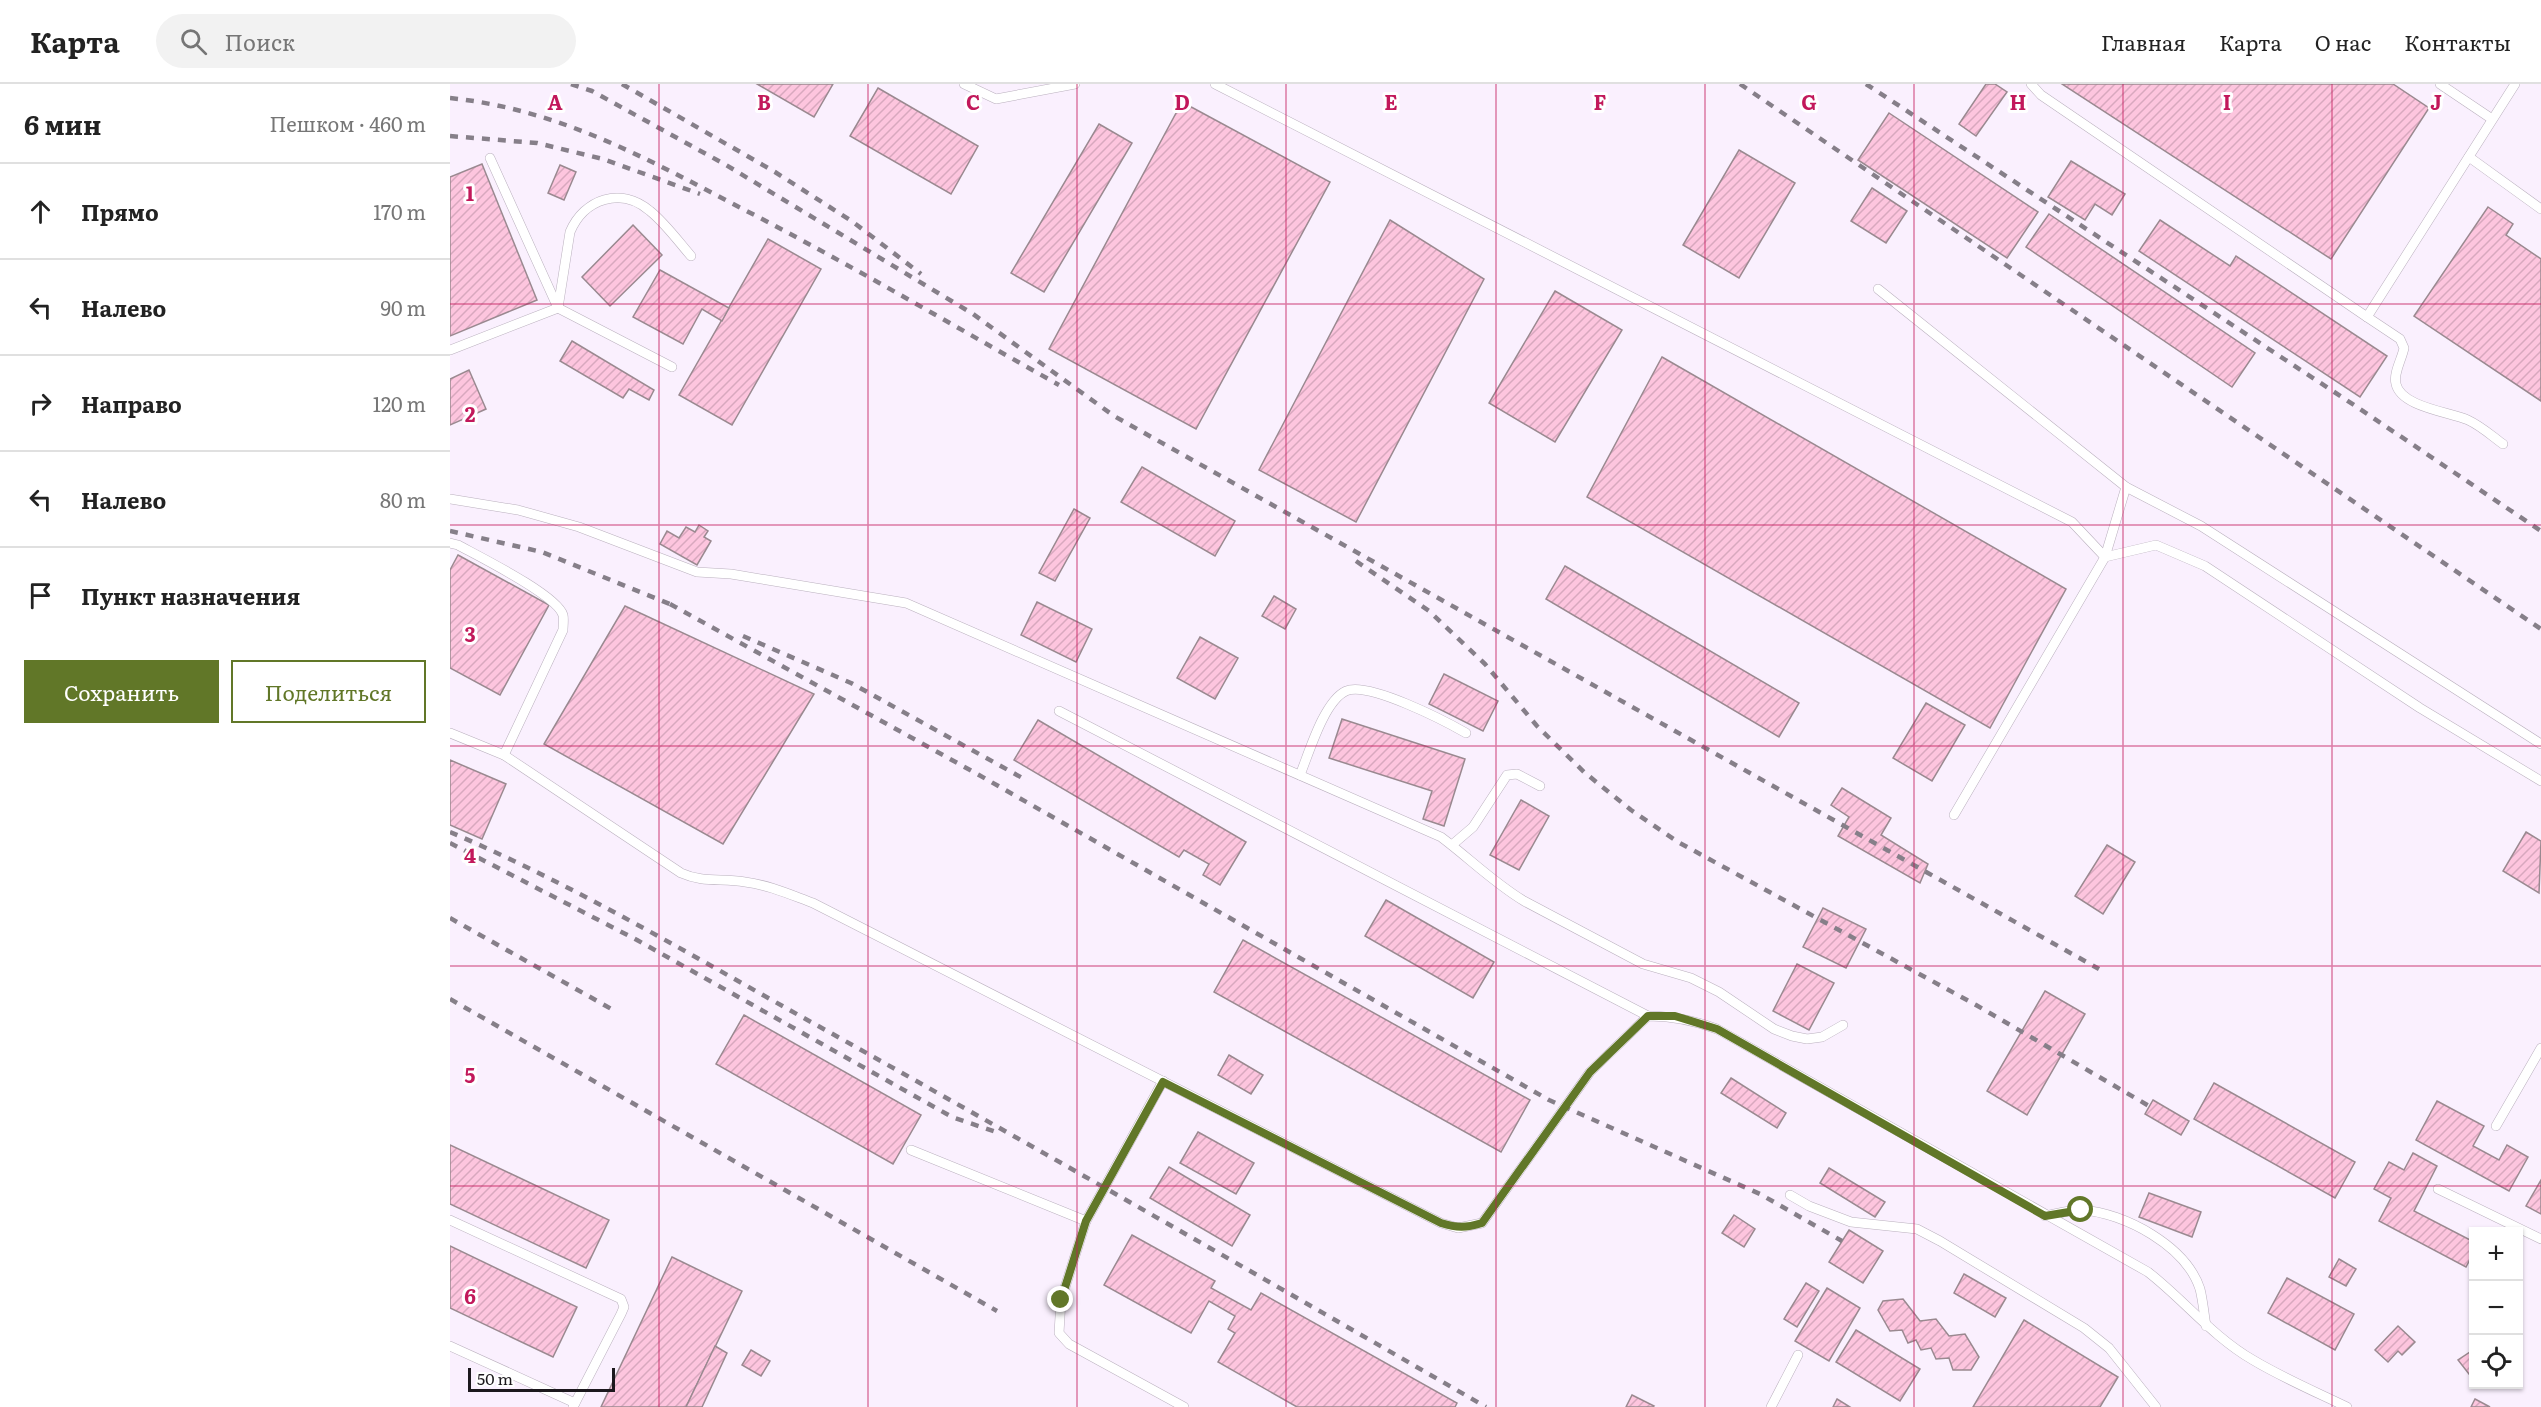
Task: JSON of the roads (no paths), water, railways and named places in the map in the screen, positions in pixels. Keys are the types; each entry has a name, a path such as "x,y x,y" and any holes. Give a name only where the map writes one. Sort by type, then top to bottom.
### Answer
{"lane":[{"path":"964,84 996,99 1075,84"},
{"path":"1215,84 2072,522 2104,557"},
{"path":"2031,84 2041,94 2400,339 2404,348 2396,376 2396,386 2402,394 2431,409 2472,422 2503,444"},
{"path":"2440,84 2492,119"},
{"path":"2367,316 2515,84"},
{"path":"2469,157 2541,209"},
{"path":"490,158 558,308 672,367"},
{"path":"558,308 570,232 582,211 605,198 632,201 649,210 691,256"},
{"path":"1878,289 2126,487 2201,526 2541,744"},
{"path":"450,350 558,308"},
{"path":"1954,815 2104,557 2126,487"},
{"path":"450,499 518,510 579,527 697,572 731,574 906,603 1441,837 1489,877 1524,901 1643,964 1691,978 1719,992 1774,1029 1807,1039 1822,1037 1843,1025"},
{"path":"450,543 458,545 532,586 557,606 564,616 563,630 504,755"},
{"path":"2104,557 2156,545 2205,566 2420,708 2541,781"},
{"path":"1300,775 1322,721 1334,702 1346,691 1360,689 1419,708 1466,733"},
{"path":"1059,711 1648,1016 1675,1016 1717,1029 2045,1216 2148,1272 2174,1293 2206,1326 2252,1360 2348,1407"},
{"path":"450,734 504,755 681,873 697,880 745,882 771,887 813,903 1441,1223 1458,1228 1482,1223 1590,1072 1648,1016"},
{"path":"1452,845 1473,826 1507,775 1517,774 1540,786"},
{"path":"2496,1126 2541,1048"},
{"path":"1163,1082 1086,1221 1061,1300 1058,1318 1059,1333 1069,1344 1184,1407"},
{"path":"911,1150 1086,1221"},
{"path":"2438,1189 2541,1239"},
{"path":"1790,1196 1851,1222 1917,1229 1940,1241 2084,1328 2109,1348 2156,1407"},
{"path":"2045,1216 2081,1210 2110,1217 2152,1235 2172,1248 2188,1267 2199,1288 2206,1326"},
{"path":"450,1220 621,1299 624,1307 574,1405 450,1346"},
{"path":"1771,1407 1798,1355"}],"railway":[{"path":"571,84 592,91 726,165 973,314 1114,416 2099,969"},
{"path":"622,84 775,172 853,222 921,274"},
{"path":"1740,84 2541,629"},
{"path":"1866,84 2354,405 2541,531"},
{"path":"450,98 527,113 563,124 634,153 818,249 1059,385"},
{"path":"450,136 537,143 603,159 700,194"},
{"path":"450,531 542,552 677,607"},
{"path":"1356,561 1429,611 1485,664 1537,726 1584,772 1631,810 1678,842 1976,1005 2149,1106"},
{"path":"670,604 979,775 1549,1100 1760,1194 1842,1241"},
{"path":"743,636 851,683 1026,780"},
{"path":"450,832 547,877 689,953 1076,1171 1486,1407"},
{"path":"450,843 637,940 952,1117 996,1132"},
{"path":"450,918 615,1011"},
{"path":"450,999 997,1311"}]}
